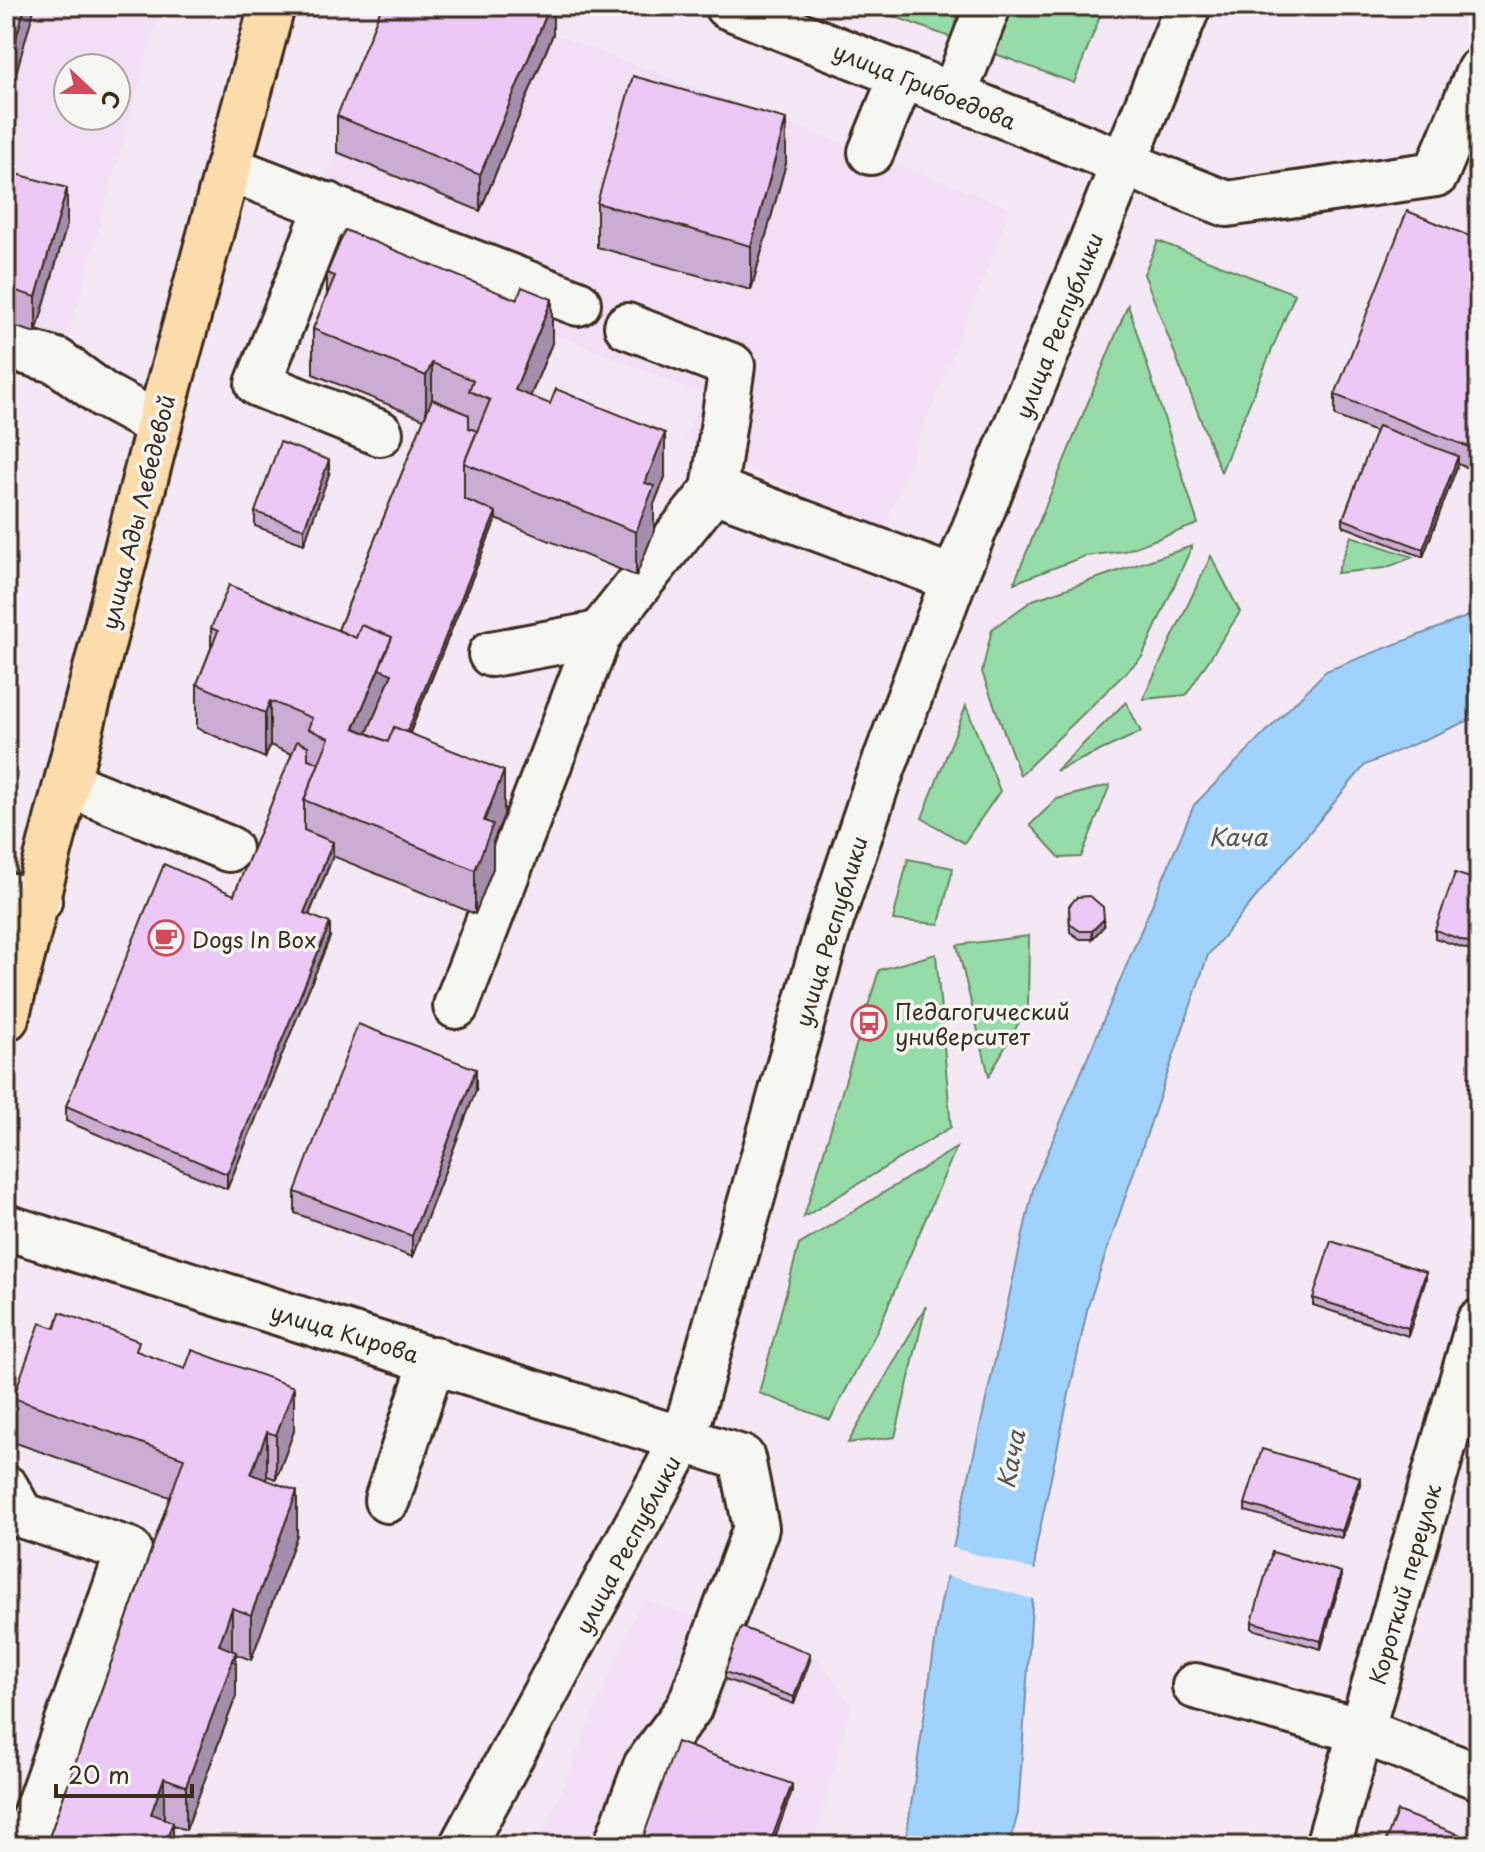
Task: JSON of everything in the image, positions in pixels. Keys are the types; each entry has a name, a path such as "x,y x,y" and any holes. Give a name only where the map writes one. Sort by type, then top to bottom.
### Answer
{"main road":[{"name":"улица Ады Лебедевой","path":"6,1018 22,898 68,784 159,425 272,6"}],"street":[{"name":"улица Грибоедова","path":"727,6 1227,204 1436,174 1479,71"},
{"path":"953,97 988,6"},
{"name":"улица Республики","path":"462,1846 684,1438 827,932 877,783 954,579 1188,6"},
{"path":"871,152 902,76"},
{"path":"228,168 578,303"},
{"path":"328,205 250,395 380,433"},
{"path":"456,1006 599,634 714,490 732,366 627,326"},
{"path":"6,346 57,361 105,396 159,425"},
{"path":"714,490 848,526 954,579"},
{"path":"491,654 599,634"},
{"path":"68,784 229,849"},
{"name":"улица Кирова","path":"6,1227 742,1458 756,1528 689,1708 646,1766 616,1846"},
{"name":"Короткий переулок","path":"1328,1846 1479,1322"},
{"path":"387,1500 433,1359"},
{"path":"6,1488 21,1515 129,1550 23,1818"},
{"path":"1195,1686 1362,1731 1479,1777"}],"shaded area":[{"path":"6,6 161,6 132,109 132,52 52,52 52,132 126,132 66,345 6,328"},
{"path":"397,6 553,34 1011,208 884,527 810,497 685,438 704,395 304,231"},
{"path":"642,1599 817,1658 851,1705 813,1846 537,1846"}],"green space":[{"path":"866,6 1104,6 1074,83"},
{"path":"1158,241 1295,294 1221,472 1144,274"},
{"path":"1128,305 1198,524 1124,551 1085,556 1014,583"},
{"path":"1351,536 1413,557 1385,568 1337,573"},
{"path":"1192,546 1142,657 1020,775 982,672 992,629 1033,600"},
{"path":"1211,556 1240,612 1186,695 1143,699"},
{"path":"1126,702 1141,732 1056,771"},
{"path":"966,706 1000,791 964,843 922,818"},
{"path":"1110,785 1081,857 1060,858 1030,825 1057,799"},
{"path":"908,859 953,868 939,924 893,920"},
{"path":"1029,936 1028,1006 989,1076 957,945"},
{"path":"936,954 951,1127 804,1217 879,970"},
{"path":"956,1148 878,1329 830,1420 759,1393 799,1245"},
{"path":"926,1306 895,1437 848,1443"}],"water":[{"name":"Кача","path":"1479,612 1479,716 1365,765 1208,955 1088,1306 1036,1547 1018,1813 1009,1846 905,1846 941,1602 1034,1185 1194,805 1326,671"}],"pier":[{"path":"949,1547 1039,1571 1037,1600 943,1575"}],"building":[{"path":"6,6 25,6 6,73"},
{"path":"382,6 550,6 480,175 337,116"},
{"path":"633,76 786,119 751,246 597,203"},
{"path":"6,171 67,188 36,297 6,288"},
{"path":"1407,211 1479,240 1479,436 1474,449 1335,395"},
{"path":"345,230 517,300 522,287 552,299 515,390 550,404 556,389 665,433 645,483 654,486 636,532 464,463 490,400 469,391 473,380 432,363 426,376 313,329 335,276 327,273"},
{"path":"432,399 469,415 469,428 477,431 464,463 464,499 496,512 407,732 394,727 388,742 367,733 392,674 379,669 392,637 361,625 356,638 338,630"},
{"path":"1378,426 1458,456 1423,549 1343,519"},
{"path":"280,442 329,460 304,529 255,512"},
{"path":"229,585 356,638 361,625 392,637 354,728 388,742 394,727 504,771 484,821 493,824 475,870 304,800 329,738 308,729 312,718 270,701 265,713 197,684 218,631 211,628"},
{"path":"297,741 308,746 308,759 319,763 304,800 304,830 333,842 304,913 330,923 227,1174 66,1106 164,864 234,895"},
{"path":"1455,873 1479,881 1479,927 1473,944 1435,930"},
{"path":"1090,896 1103,907 1104,919 1092,931 1080,931 1070,924 1069,906 1077,897"},
{"path":"866,1007 877,1010 869,1035 858,1030"},
{"path":"358,1024 476,1069 412,1236 295,1192"},
{"path":"1331,1241 1426,1272 1408,1328 1313,1298"},
{"path":"60,1312 139,1341 136,1351 185,1369 192,1350 294,1387 276,1435 267,1432 251,1474 297,1491 251,1615 232,1608 219,1645 236,1652 186,1786 164,1778 151,1814 173,1822 164,1846 46,1846 184,1458 13,1398 40,1323 55,1328"},
{"path":"1262,1449 1360,1477 1342,1531 1245,1504"},
{"path":"1272,1552 1341,1572 1321,1641 1252,1622"},
{"path":"741,1627 810,1653 794,1697 725,1672"},
{"path":"677,1742 792,1784 769,1846 640,1846"},
{"path":"1397,1811 1479,1842 1479,1846 1384,1846"}],"place":[{"name":"Dogs In Box","path":"166,938"},
{"name":"Педагогический университет","path":"869,1023"}]}
